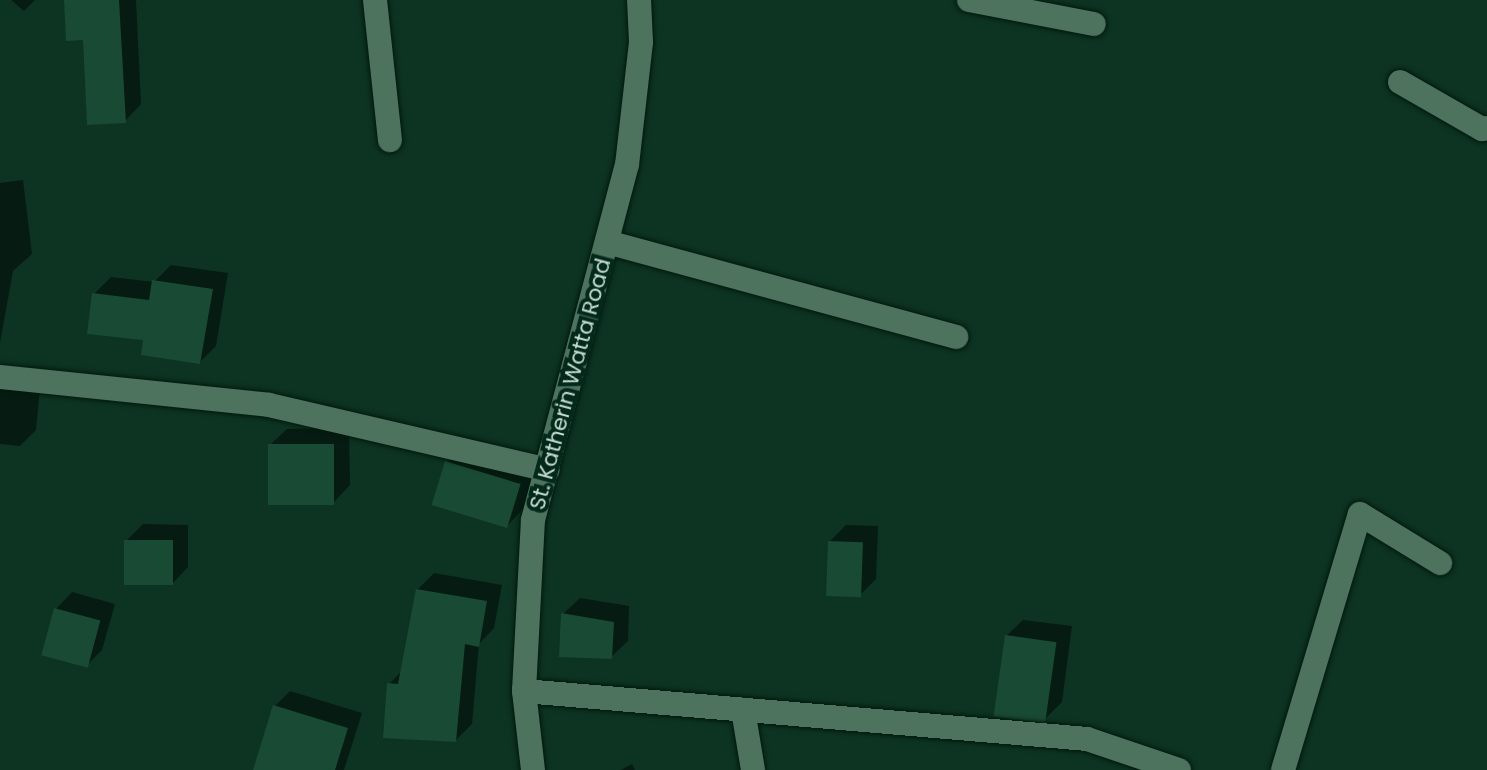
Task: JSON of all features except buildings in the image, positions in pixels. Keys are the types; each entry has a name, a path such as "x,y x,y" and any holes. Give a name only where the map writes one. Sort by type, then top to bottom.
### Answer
{"street":[{"path":"375,0 390,140"},
{"name":"St. Katherin Watta Road","path":"533,770 524,691 533,520 627,165 641,42 639,0"},
{"path":"969,0 1094,24"},
{"path":"1400,82 1487,128"},
{"path":"607,242 956,337"},
{"path":"0,377 269,405 548,470"},
{"path":"1283,770 1360,514 1440,563"},
{"path":"524,691 1087,739 1179,770"},
{"path":"743,710 753,770"}]}
